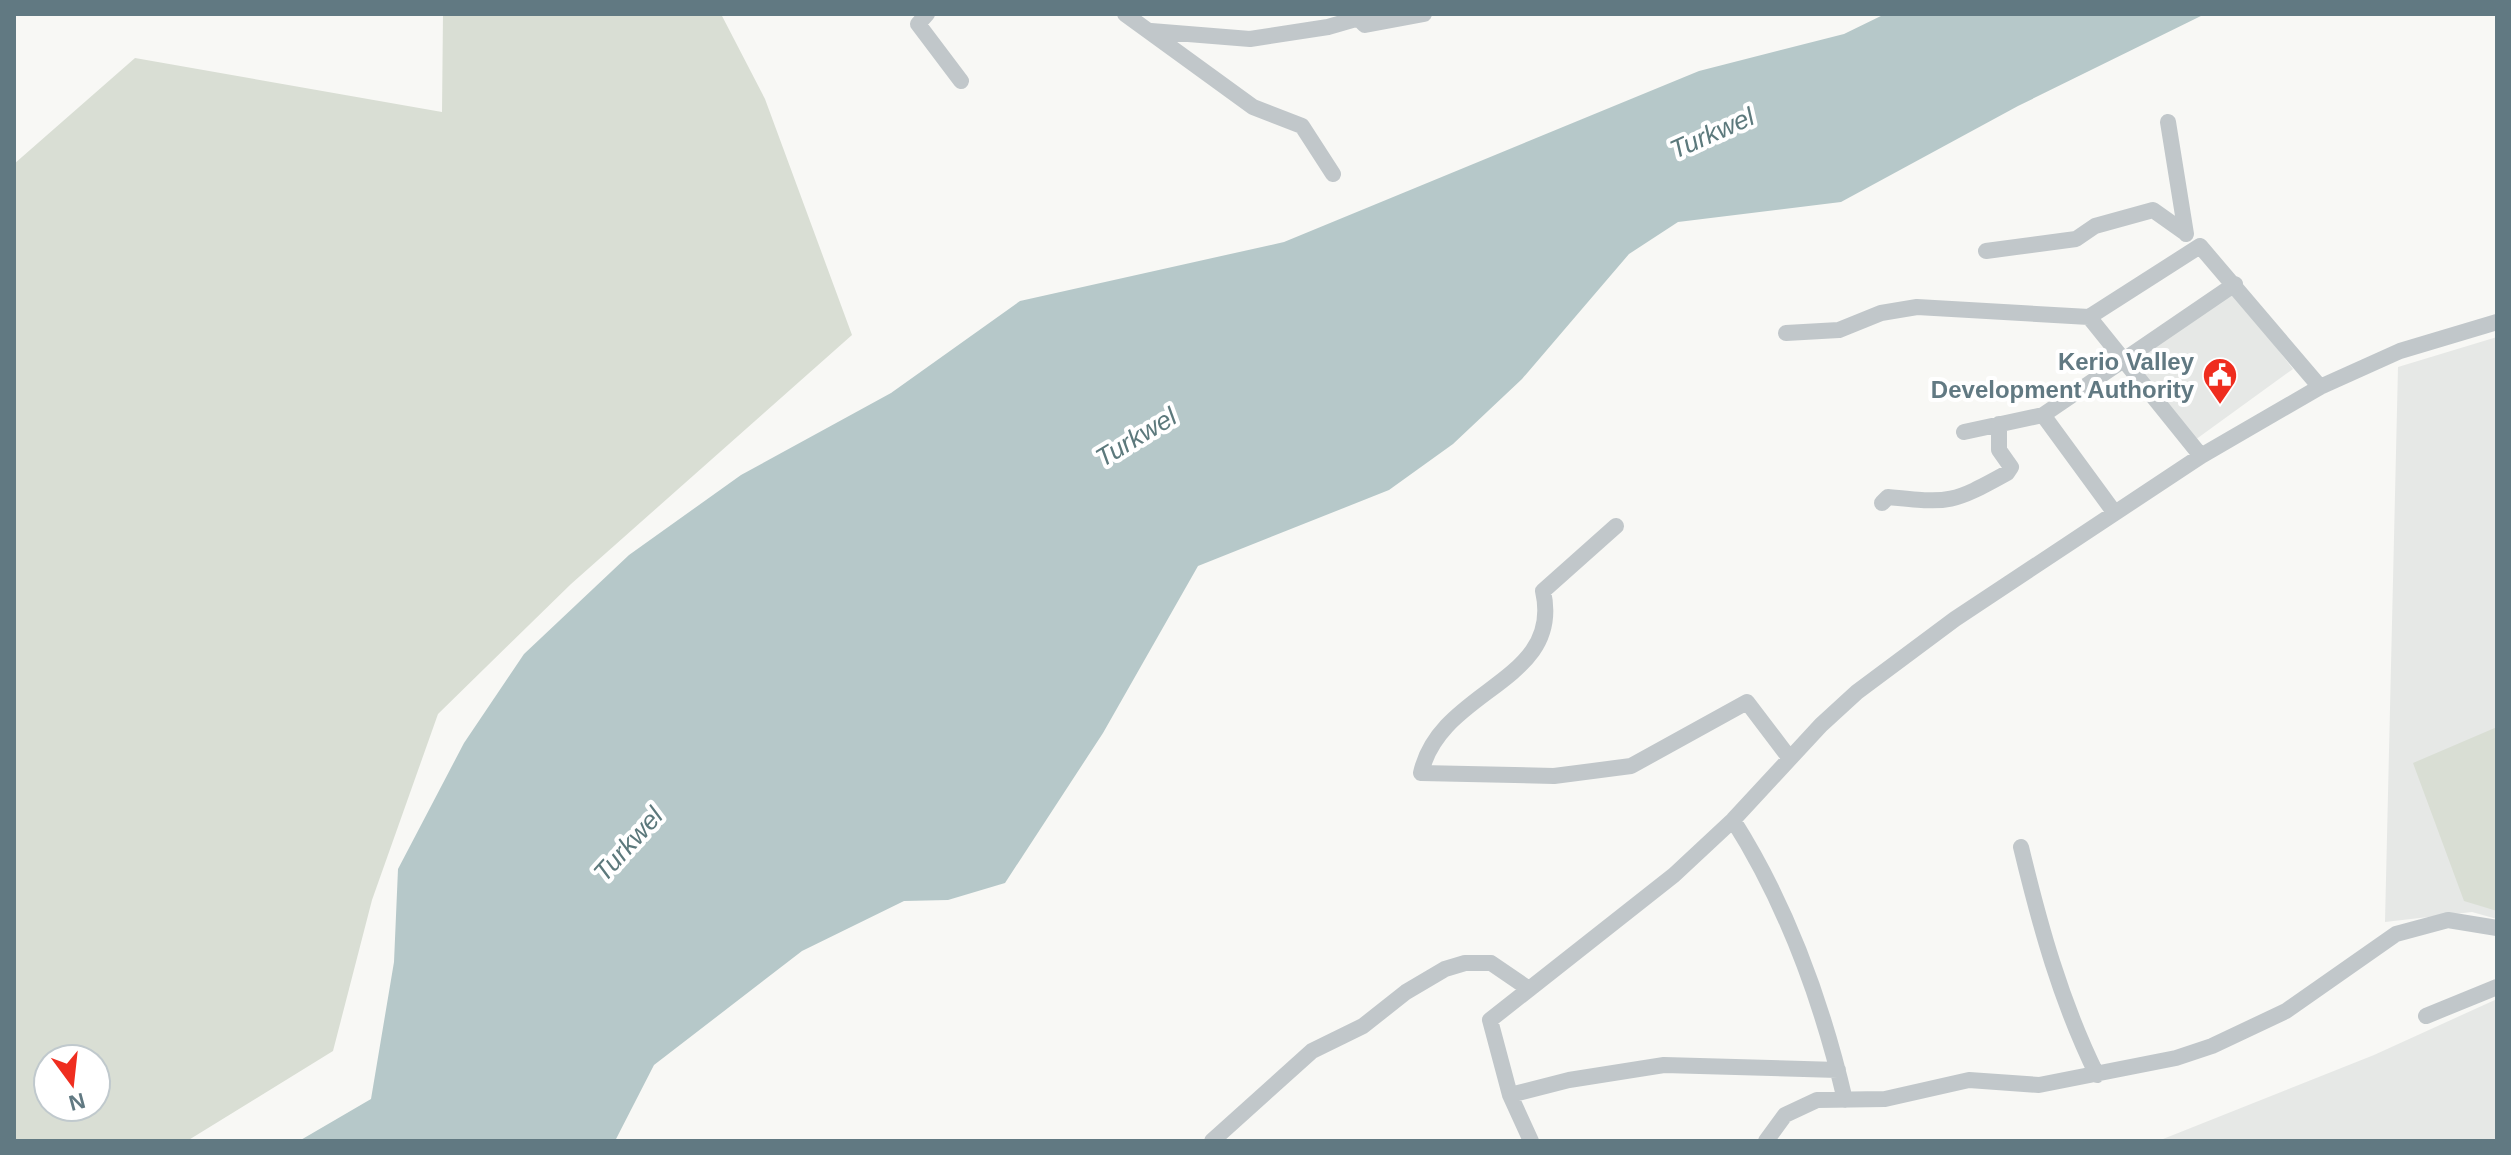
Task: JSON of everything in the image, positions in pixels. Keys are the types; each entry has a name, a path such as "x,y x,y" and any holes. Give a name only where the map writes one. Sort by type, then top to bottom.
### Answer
{"street":[{"path":"927,14 918,24 961,81"},
{"path":"1125,14 1253,107 1302,126 1333,174"},
{"path":"1149,31 1250,39 1366,16 1365,25 1375,25 1424,14"},
{"path":"2168,122 2184,232"},
{"path":"1986,251 2076,239 2095,226 2153,210 2200,246 2320,387"},
{"path":"1786,333 1839,330 1881,313 1917,307 2089,317 2200,246"},
{"path":"1964,432 2043,415 2235,284"},
{"path":"2089,317 2201,456"},
{"path":"1531,1141 1510,1095 1490,1020 1674,875 1733,820 1788,756 1857,692 1955,619 2114,512 2201,456 2320,387 2400,351 2497,322"},
{"path":"2043,415 2114,512"},
{"path":"1882,503 1888,497 1928,503 1953,500 2007,473 2011,467 1999,450 1999,424"},
{"path":"1616,526 1543,591 1547,619 1540,643 1521,665 1460,711 1432,739 1421,773 1554,776 1631,766 1747,702 1788,756"},
{"path":"1733,820 1773,889 1812,986 1845,1100"},
{"path":"2021,847 2046,946 2070,1020 2097,1075"},
{"path":"1766,1141 1779,1121 1796,1107 1817,1100 1885,1099 1969,1080 2039,1085 2198,1051 2261,1024 2299,1003 2396,934 2448,920 2497,928"},
{"path":"1212,1141 1312,1051 1363,1026 1406,992 1445,969 1465,963 1491,963 1529,989"},
{"path":"2426,1016 2497,987"},
{"path":"1510,1095 1569,1080 1664,1065 1838,1070"}],"shaded area":[{"path":"443,14 721,14 765,99 852,335 571,584 438,714 372,900 333,1051 187,1141 14,1141 14,164 135,58 442,112"},
{"path":"2231,289 2293,369 2195,440 2129,359"},
{"path":"2497,337 2497,919 2472,912 2385,922 2398,367"},
{"path":"2497,727 2497,911 2464,901 2413,763"},
{"path":"2497,999 2497,1141 2158,1141 2374,1055"}],"water":[{"name":"Turkwel","path":"1885,14 2205,14 2018,106 1841,202 1678,222 1629,254 1522,379 1453,444 1389,490 1198,566 1103,733 1005,883 948,900 904,901 802,951 654,1065 615,1141 299,1141 371,1099 394,962 398,869 464,743 524,654 629,555 741,475 891,393 1020,301 1284,242 1699,71 1844,34"}],"place":[{"name":"Kerio Valley Development Authority","path":"2220,406"}]}
